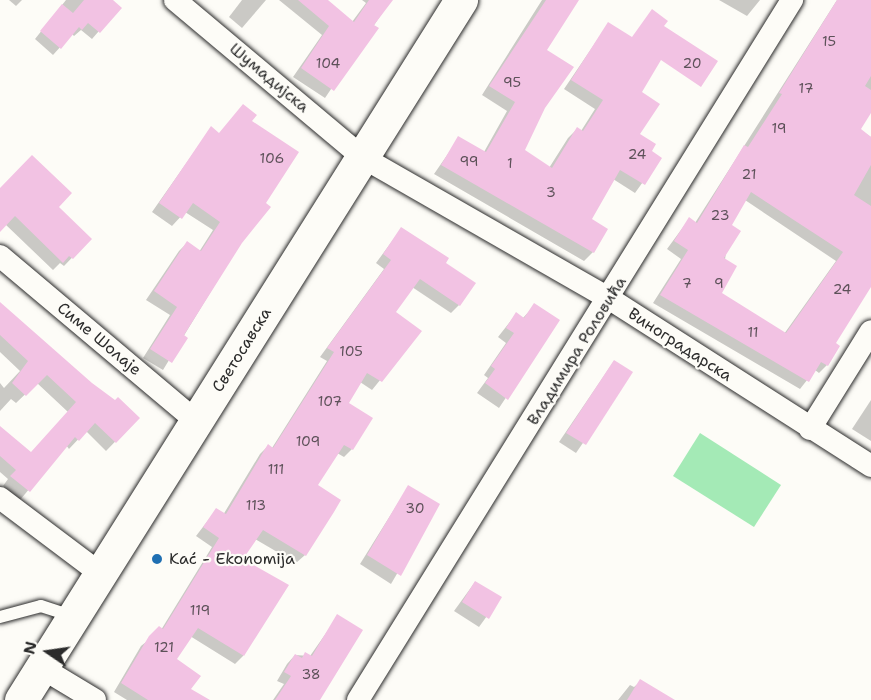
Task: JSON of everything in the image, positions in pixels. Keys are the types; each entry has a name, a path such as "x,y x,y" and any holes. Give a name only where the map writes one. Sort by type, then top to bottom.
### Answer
{"main road":[{"name":"Светосавска","path":"21,700 461,0"}],"street":[{"name":"Шумадијска","path":"175,0 362,157"},
{"name":"Владимира Роловића","path":"358,700 610,299 792,0"},
{"name":"Виноградарска","path":"362,157 610,299 871,466"},
{"name":"Симе Шолаје","path":"0,256 197,422"},
{"path":"810,429 871,331"},
{"path":"0,498 101,574"},
{"path":"42,668 94,700"}],"lane":[{"path":"0,617 41,606 73,616"}],"green space":[{"path":"700,433 781,485 754,527 673,476"}],"building":[{"path":"84,0 113,0 122,8 100,33 88,23 82,30 79,27 61,49 40,31 62,4 73,13"},
{"path":"298,0 328,0 354,22 369,0 393,0 374,25 379,28 334,91 301,68 329,26"},
{"path":"546,0 579,0 547,50 574,67 545,108 525,150 552,168 577,127 583,131 603,100 571,80 608,22 632,37 652,9 668,21 664,26 718,61 701,87 661,60 642,92 660,104 640,134 656,144 652,151 662,158 645,185 620,170 592,219 608,229 594,253 441,165 458,136 486,152 515,102 489,86"},
{"path":"837,0 871,0 871,76 865,86 871,90 871,113 861,129 871,137 871,165 854,195 871,206 871,287 836,343 840,346 828,366 821,362 809,382 660,295 688,250 674,241 689,217 697,223 744,145 748,147 782,94 779,93","holes":["751,192 843,252 786,333 722,293 737,266 724,258 741,231 732,225"]},
{"path":"243,104 257,115 252,121 299,152 266,203 271,207 242,243 184,335 188,338 172,363 150,349 177,307 154,291 187,241 201,251 220,222 193,203 182,219 159,203 211,126 219,133"},
{"path":"32,155 72,193 59,207 92,239 73,259 69,256 63,263 15,216 0,232 0,188"},
{"path":"401,227 449,258 446,263 476,283 460,306 420,279 396,312 422,331 382,382 367,373 349,403 373,418 353,450 344,445 318,485 341,500 334,512 306,556 263,530 243,559 289,585 244,656 198,628 177,659 201,676 191,689 210,700 148,700 121,683 149,636 159,626 163,629 219,538 203,527 216,508 226,514 268,444 273,448 334,352 327,348 391,260 383,254"},
{"path":"0,302 92,383 115,400 118,397 140,418 116,443 95,423 79,441 75,437 30,492 10,476 16,470 0,456 0,426 31,452 76,402 47,375 26,396 12,383 28,361 0,335"},
{"path":"534,303 560,320 508,400 485,383 495,369 491,366 514,333 506,328 516,312 524,318"},
{"path":"614,360 633,372 586,445 566,433"},
{"path":"408,485 440,504 401,576 367,555"},
{"path":"475,581 502,597 489,619 462,602"},
{"path":"337,614 363,630 320,700 275,700 291,676 284,672 295,654 302,658 305,652 312,656"},
{"path":"640,679 675,700 627,700"}],"place":[{"name":"Kać - Ekonomija","path":"157,559"}]}
